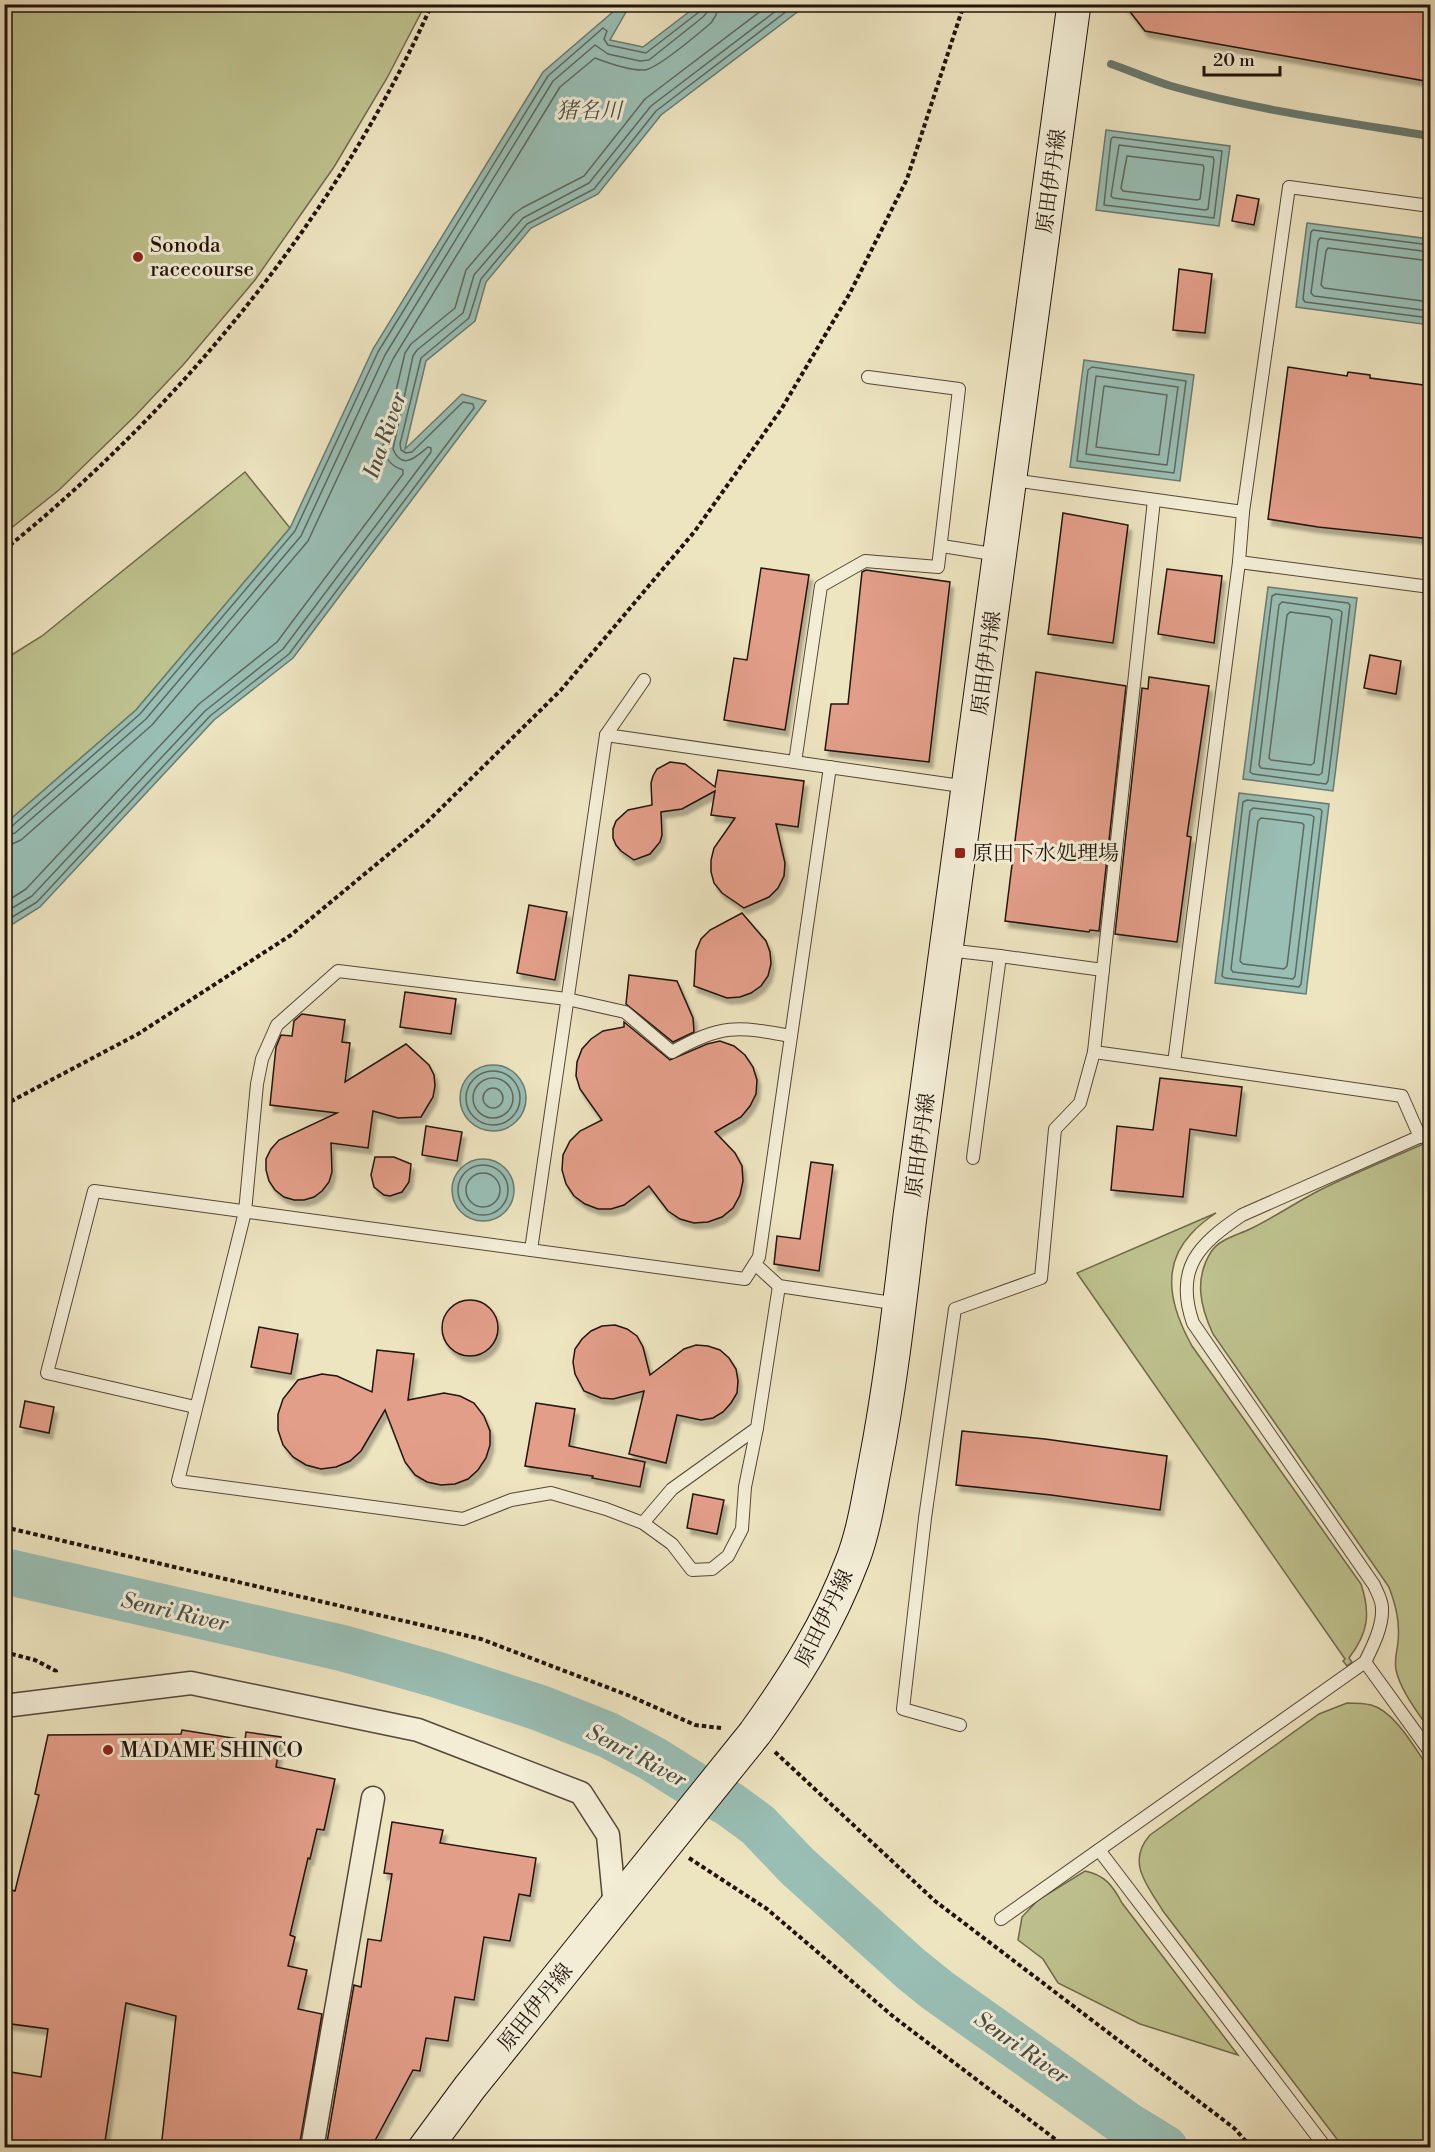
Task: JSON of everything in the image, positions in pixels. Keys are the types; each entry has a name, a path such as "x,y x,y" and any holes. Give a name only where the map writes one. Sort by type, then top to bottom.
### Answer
{"street":[{"name":"原田伊丹線","path":"425,2148 470,2087 748,1742 789,1687 825,1625 854,1556 871,1487 885,1413 1074,4"},
{"path":"4,1706 191,1683 418,1730 581,1793 608,1835 615,1908"},
{"path":"312,2148 373,1798"}],"lane":[{"path":"1174,1063 1239,562 1243,512 1289,187 1431,206"},
{"path":"795,762 821,586 865,561 938,567 942,546 959,389 868,377"},
{"path":"1011,480 1243,512"},
{"path":"960,1725 903,1709 925,1518 955,1309 1041,1278 1054,1129 1080,1103 1095,1052 1154,500"},
{"path":"942,546 1000,556"},
{"path":"1239,562 1431,587"},
{"path":"531,1250 606,735 644,680"},
{"path":"606,735 969,787"},
{"path":"195,1407 47,1373 94,1191 745,1279 759,1257 830,767"},
{"path":"947,950 1103,970"},
{"path":"973,1158 1000,956"},
{"path":"779,1286 746,1488 742,1529 728,1556 711,1569 692,1570 672,1544 643,1523 606,1509 551,1493 511,1500 463,1519 178,1481 245,1212 257,1084 262,1059 277,1025 338,971 567,999 625,1012 672,1052 695,1038 727,1028 751,1029 791,1036"},
{"path":"1000,1919 1365,1662 1374,1645 1381,1619 1382,1605 1374,1585 1193,1323 1186,1304 1186,1287 1189,1271 1199,1251 1214,1234 1242,1215 1425,1134 1402,1096 1095,1052"},
{"path":"754,1264 779,1286 899,1304"},
{"path":"643,1523 672,1489 757,1428"},
{"path":"1365,1662 1431,1752"},
{"path":"1099,1850 1326,2148"}],"path":[{"path":"4,550 55,509 133,435 201,359 288,254 350,161 418,37 432,4"},
{"path":"4,1105 138,1034 291,935 425,824 561,690 694,531 782,408 850,293 907,179 964,4"},
{"path":"4,1527 482,1639 630,1696 695,1725 748,1742 934,1901 1225,2121 1251,2148"},
{"path":"4,1652 35,1660 56,1671 59,1700"},
{"path":"671,1836 767,1909 895,2018 1067,2148"}],"green space":[{"name":"Sonoda racecourse","path":"4,5 425,5 387,78 334,167 255,280 183,365 135,416 59,490 5,533"},
{"path":"245,472 290,528 136,710 5,824 5,659 42,636"},
{"path":"1430,1141 1430,1698 1427,1699 1430,1703 1430,1731 1398,1678 1395,1659 1398,1621 1389,1587 1213,1334 1202,1303 1201,1282 1202,1272 1211,1252 1224,1241 1322,1189"},
{"path":"1216,1213 1197,1228 1181,1247 1172,1275 1174,1304 1192,1346 1361,1584 1366,1605 1366,1623 1364,1632 1349,1658 1352,1662 1347,1666 1343,1661 1345,1659 1077,1273"},
{"path":"1347,1703 1371,1705 1388,1715 1404,1732 1430,1770 1430,2147 1343,2147 1163,1911 1146,1883 1139,1864 1143,1845 1150,1835 1319,1714"},
{"path":"1085,1871 1098,1875 1112,1886 1122,1903 1238,2055 1140,2024 1058,1983 1043,1959 1018,1940 1022,1917 1038,1900"}],"water":[{"name":"猪名川","path":"621,5 630,5 610,40 643,47 698,5 803,5 800,10 661,115 598,194 531,228 486,282 475,321 426,361 405,449 462,394 486,401 293,658 214,720 40,907 5,929 5,824 136,710 290,528 373,349 543,72"},
{"path":"1106,130 1230,146 1219,226 1096,210"},
{"path":"1307,223 1430,239 1430,325 1296,307"},
{"path":"1084,360 1194,375 1180,481 1070,467"},
{"path":"1268,587 1357,598 1333,791 1243,779"},
{"path":"1239,793 1329,804 1306,994 1215,983"},
{"path":"493,1065 506,1067 521,1080 526,1098 524,1111 511,1126 493,1131 480,1129 465,1116 460,1098 462,1085 475,1070"},
{"path":"483,1159 495,1161 505,1168 512,1178 514,1190 512,1202 505,1212 495,1219 483,1221 471,1219 461,1212 454,1202 452,1190 454,1178 461,1168 471,1161"}],"building":[{"path":"1124,4 1431,4 1431,82 1145,31"},
{"path":"1237,195 1259,199 1254,225 1232,221"},
{"path":"1179,269 1212,274 1205,333 1173,330"},
{"path":"1288,367 1347,376 1348,372 1370,375 1370,378 1431,386 1431,539 1318,527 1268,519"},
{"path":"1063,513 1128,525 1113,643 1048,634"},
{"path":"761,568 809,575 785,730 724,720 734,658 747,660"},
{"path":"1167,569 1222,576 1214,643 1158,634"},
{"path":"866,570 950,582 929,762 825,750 831,704 848,704 862,572"},
{"path":"1370,655 1401,661 1396,694 1364,688"},
{"path":"1036,672 1126,686 1099,931 1090,930 1089,932 1005,921"},
{"path":"1149,677 1209,686 1187,836 1191,837 1177,942 1115,934 1142,688 1148,689"},
{"path":"670,762 685,764 715,787 718,770 804,781 798,827 776,824 785,863 784,876 778,888 769,897 744,908 722,893 714,883 711,860 714,848 735,818 711,815 715,791 682,809 661,812 662,835 660,842 650,854 634,860 616,845 613,829 616,821 628,810 652,805 653,776 657,769"},
{"path":"529,905 567,912 555,980 517,973"},
{"path":"742,913 766,941 771,964 768,976 761,986 740,997 727,998 694,986 696,951 701,939 710,930"},
{"path":"629,975 677,981 693,1018 694,1032 673,1042 626,1004"},
{"path":"405,992 456,999 451,1034 400,1027"},
{"path":"302,1014 345,1020 342,1042 350,1043 345,1082 406,1044 429,1065 434,1075 435,1086 433,1097 421,1117 398,1118 373,1111 368,1148 331,1143 332,1172 329,1182 314,1197 294,1200 284,1197 275,1190 269,1181 266,1159 279,1140 337,1113 270,1105 276,1047 281,1035 292,1036 294,1021"},
{"path":"624,1022 670,1060 707,1044 720,1041 734,1046 745,1055 753,1067 757,1080 756,1094 750,1106 741,1117 715,1132 735,1153 742,1166 743,1181 740,1195 733,1208 722,1217 708,1222 694,1223 680,1219 668,1211 649,1186 624,1205 611,1209 598,1209 574,1196 566,1184 562,1170 563,1155 570,1141 580,1131 602,1120 580,1089 576,1076 577,1062 582,1049 591,1039 603,1031 624,1027"},
{"path":"1160,1078 1242,1087 1236,1136 1190,1129 1183,1197 1111,1190 1117,1126 1153,1130"},
{"path":"426,1126 462,1132 457,1161 422,1155"},
{"path":"375,1157 394,1157 411,1164 409,1182 402,1192 390,1196 384,1195 374,1187 371,1175"},
{"path":"811,1162 833,1165 819,1271 774,1264 777,1236 800,1239"},
{"path":"470,1300 481,1302 490,1308 496,1317 498,1328 496,1339 490,1348 481,1354 470,1356 459,1354 450,1348 444,1339 442,1328 444,1317 450,1308 459,1302"},
{"path":"615,1325 637,1336 643,1347 650,1375 684,1349 696,1345 720,1350 736,1369 737,1393 723,1412 713,1418 701,1420 677,1415 666,1463 629,1454 644,1391 613,1399 601,1398 584,1391 575,1374 573,1362 575,1349 582,1339 591,1331 602,1326"},
{"path":"259,1327 298,1334 291,1374 251,1367"},
{"path":"377,1350 414,1354 408,1400 444,1393 460,1396 474,1403 484,1416 490,1431 490,1445 486,1458 468,1479 455,1484 441,1485 427,1482 415,1475 405,1462 385,1410 361,1451 350,1461 336,1467 321,1469 306,1465 293,1457 283,1445 278,1430 278,1414 283,1399 298,1380 322,1374 337,1376 372,1392"},
{"path":"25,1401 54,1407 49,1433 20,1427"},
{"path":"536,1403 575,1409 569,1446 645,1462 640,1487 592,1478 593,1476 525,1466"},
{"path":"962,1431 1045,1439 1167,1456 1160,1510 956,1485"},
{"path":"693,1494 724,1500 717,1534 687,1528"},
{"path":"182,1730 245,1740 246,1732 281,1737 276,1767 335,1779 324,1830 317,1829 310,1859 308,1858 290,1935 295,1937 288,1966 307,1970 298,2009 322,2014 299,2148 161,2148 176,2016 126,2003 104,2148 4,2148 4,2071 41,2077 48,2029 4,2023 4,1888 15,1891 39,1795 35,1794 48,1735 181,1734"},
{"path":"392,1822 443,1830 440,1843 536,1858 530,1896 519,1894 510,1941 484,1937 474,2000 455,1997 448,2041 426,2038 420,2071 413,2070 371,2148 326,2148 354,1985 361,1987 368,1939 381,1941 392,1874 384,1873"}],"waterway":[{"path":"1111,64 1171,86 1235,102 1430,136"},
{"name":"Senri River","path":"4,1571 342,1648 438,1675 540,1708 608,1735 728,1803 758,1825 797,1866 937,1990 1126,2124 1165,2148"}],"place":[{"name":"Sonoda racecourse","path":"138,257"},
{"name":"原田下水処理場","path":"960,853"},
{"name":"MADAME SHINCO","path":"108,1750"}],"water label":[{"name":"Ina River","path":"384,435"}]}
